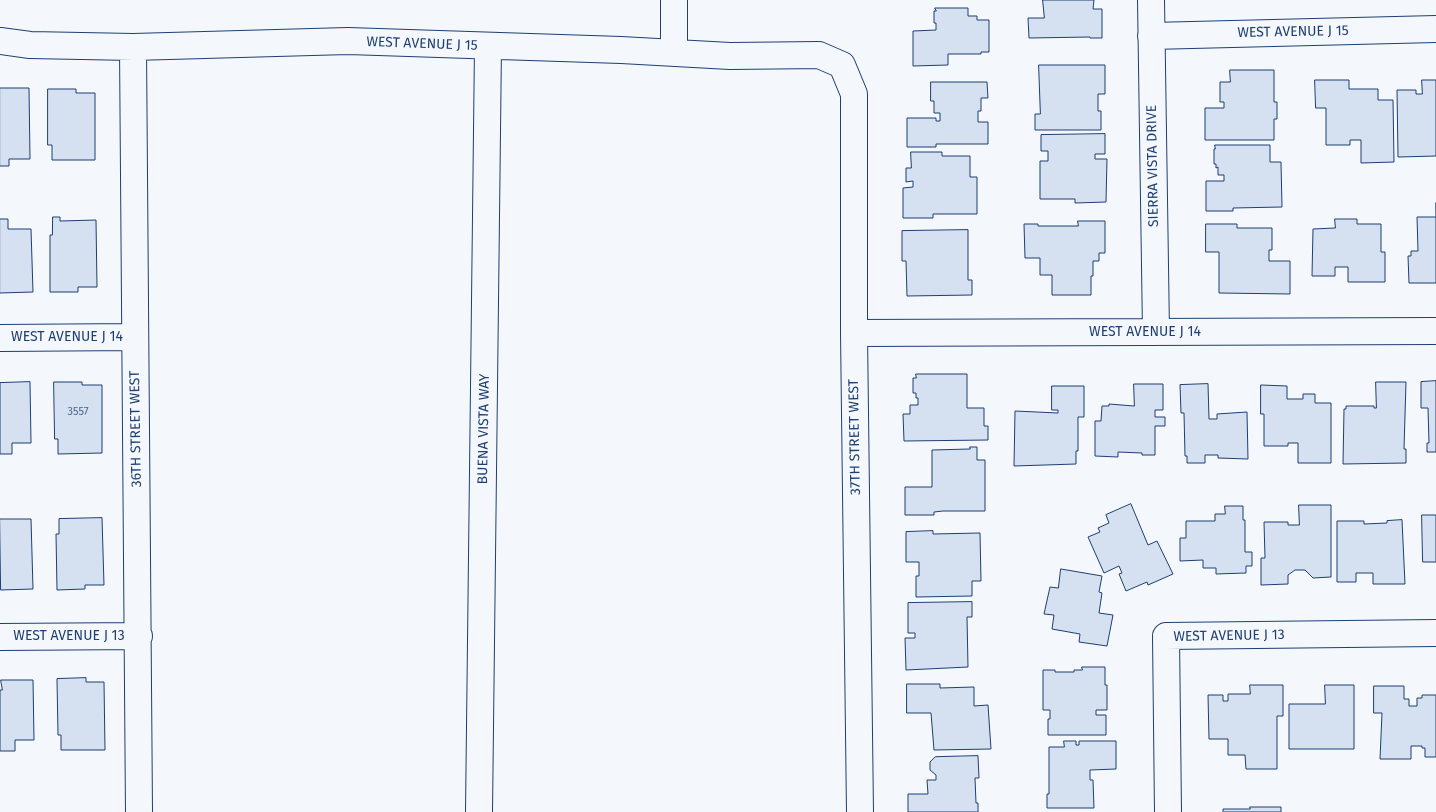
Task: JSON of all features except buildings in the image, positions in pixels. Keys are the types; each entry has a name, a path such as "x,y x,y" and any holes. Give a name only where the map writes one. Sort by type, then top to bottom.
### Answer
{"street":[{"path":"674,0 674,52"},
{"name":"SIERRA VISTA DRIVE","path":"1152,0 1156,332"},
{"name":"WEST AVENUE J 15","path":"1151,36 1436,29"},
{"name":"WEST AVENUE J 15","path":"0,41 30,46 133,47 348,41 674,52 730,56 819,55 842,65"},
{"name":"BUENA VISTA WAY","path":"479,812 488,46"},
{"name":"36TH STREET WEST","path":"133,47 139,812"},
{"name":"37TH STREET WEST","path":"842,65 854,94 854,333 860,812"},
{"name":"WEST AVENUE J 14","path":"854,333 1436,331"},
{"name":"WEST AVENUE J 14","path":"0,338 134,337"},
{"name":"WEST AVENUE J 13","path":"1168,812 1166,636 1436,633"},
{"name":"WEST AVENUE J 13","path":"0,637 139,636"}]}
